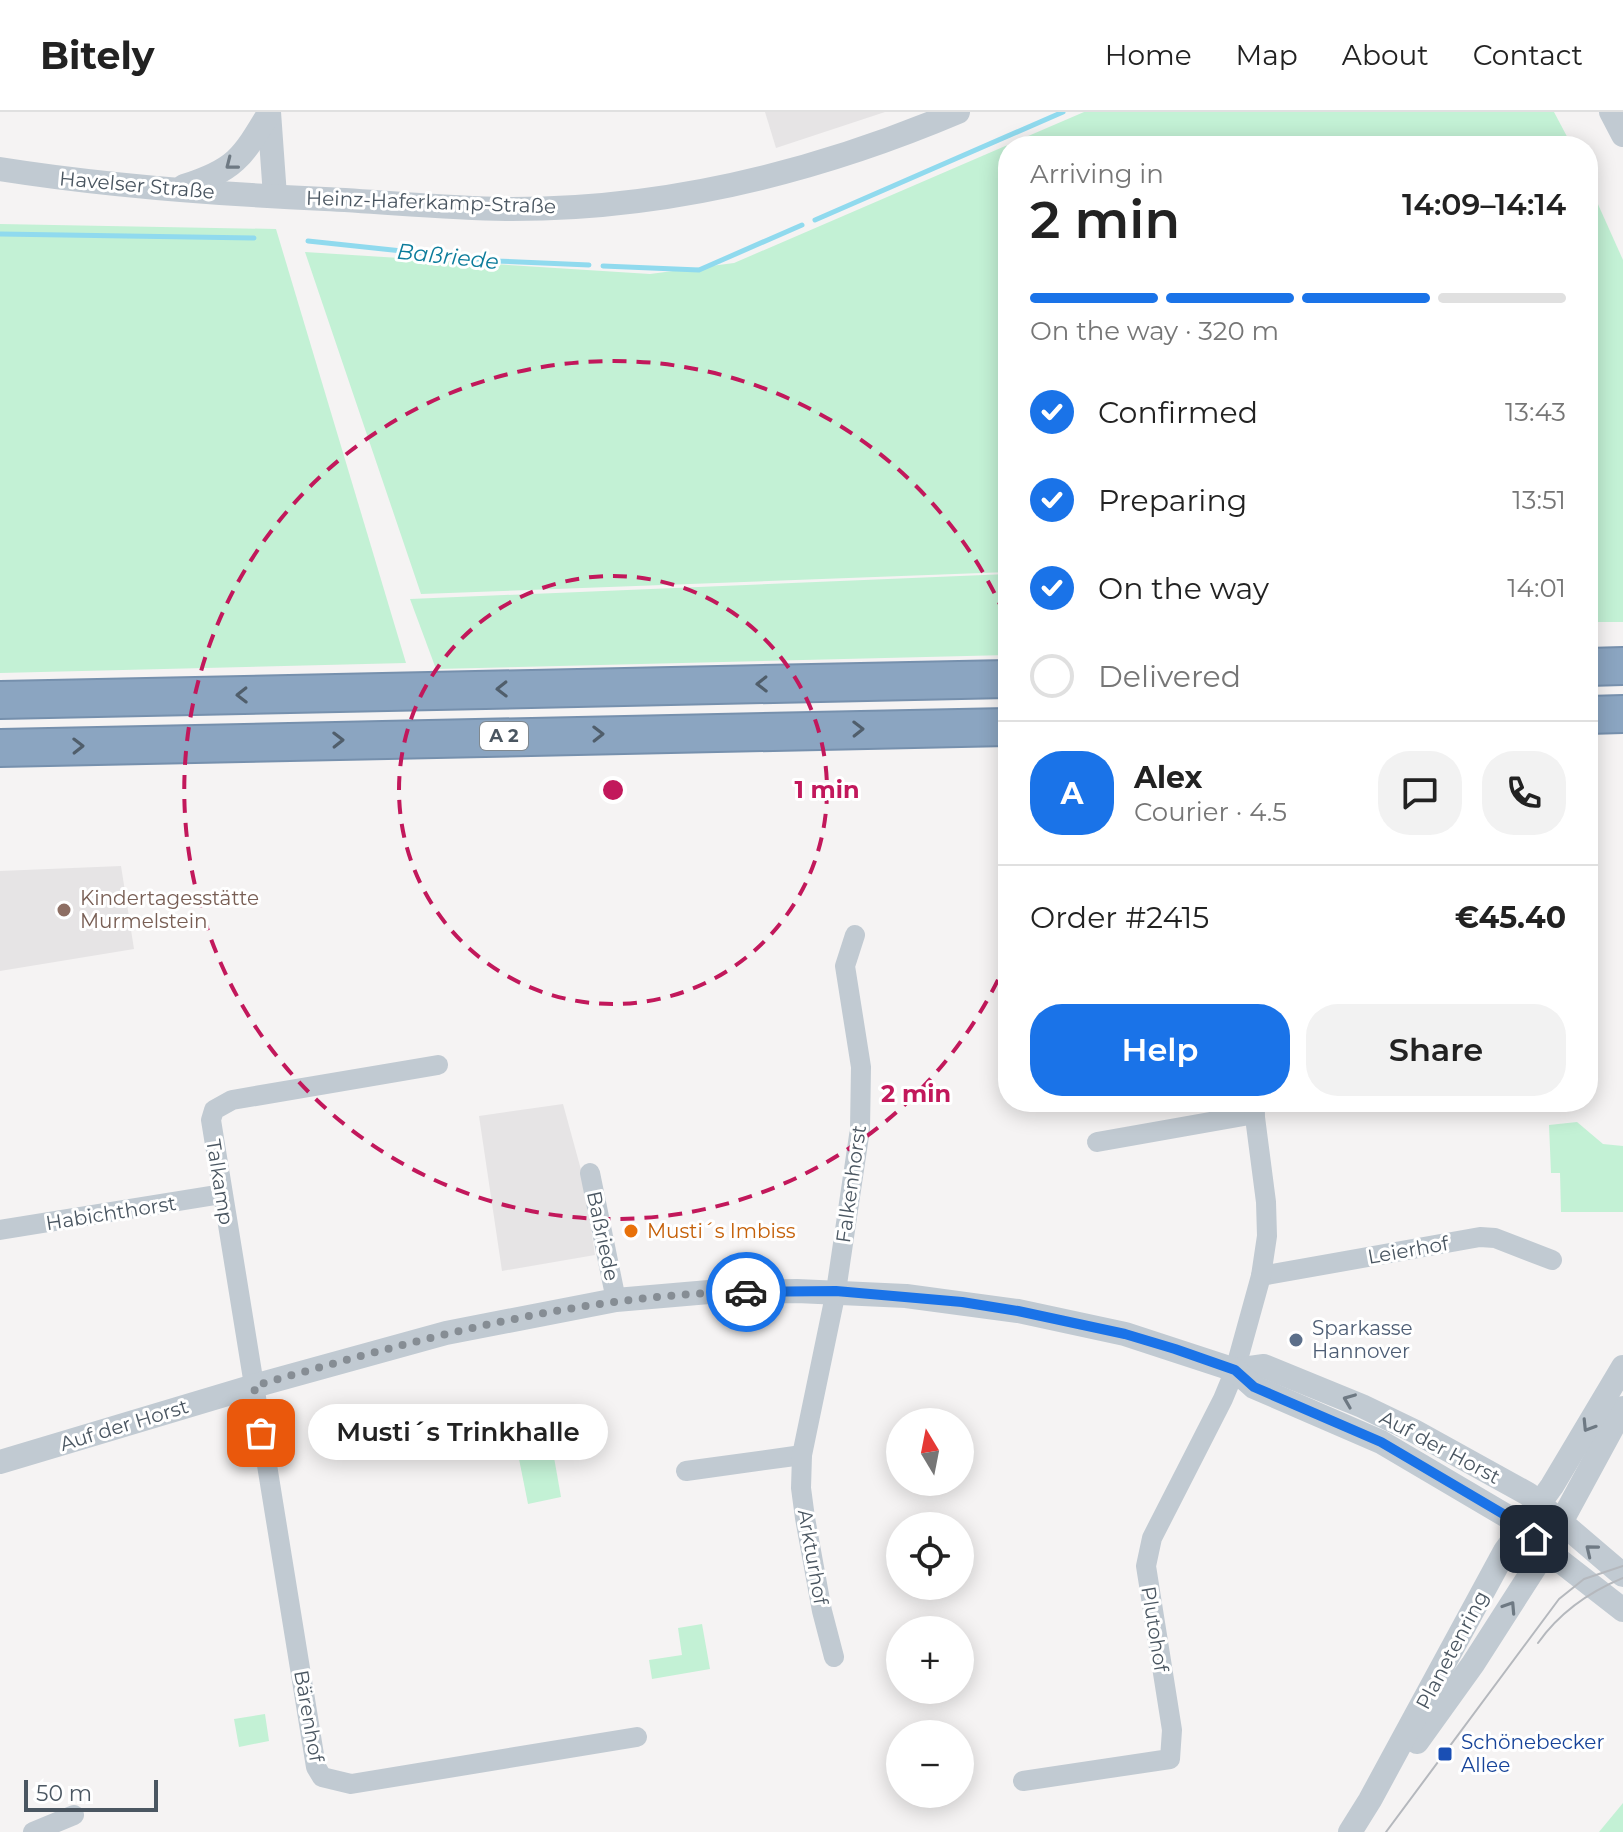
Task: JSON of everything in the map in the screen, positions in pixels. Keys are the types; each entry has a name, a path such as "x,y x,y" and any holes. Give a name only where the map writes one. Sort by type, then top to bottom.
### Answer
{"highway":[{"path":"1598,667 1623,666"},
{"path":"0,700 998,679"},
{"path":"1598,715 1623,714"},
{"name":"A 2","path":"0,748 998,727"}],"street":[{"path":"269,112 275,196"},
{"path":"173,189 226,170 246,151 269,112"},
{"name":"Heinz-Haferkamp-Straße","path":"275,196 505,209 655,200 745,183 831,159 958,112"},
{"path":"1611,112 1623,135"},
{"name":"Havelser Straße","path":"0,169 173,189 275,196"},
{"name":"Falkenhorst","path":"836,1291 860,1129 861,1067 845,966 855,935"},
{"name":"Talkamp","path":"254,1386 211,1120 214,1110 221,1104 438,1065"},
{"path":"1097,1142 1236,1112"},
{"path":"1235,1370 1261,1276 1267,1236 1254,1112"},
{"name":"Baßriede","path":"590,1173 616,1300"},
{"name":"Habichthorst","path":"0,1230 222,1194"},
{"name":"Leierhof","path":"1261,1276 1480,1237 1495,1238 1552,1260"},
{"name":"Auf der Horst","path":"0,1462 254,1386 446,1333 616,1300 709,1292 836,1291 920,1297 1018,1311 1125,1334 1235,1370 1254,1387 1381,1442 1510,1518 1623,1610"},
{"name":"Arkturhof","path":"834,1657 822,1611 801,1488 802,1455 836,1291"},
{"name":"Auf der Horst","path":"1235,1370 1264,1366 1362,1406 1528,1494 1623,1575"},
{"path":"1538,1504 1552,1486 1623,1367"},
{"name":"Plutohof","path":"1023,1781 1170,1759 1172,1730 1147,1584 1148,1554 1152,1538 1235,1370"},
{"name":"Bärenhof","path":"254,1386 292,1608 310,1740 316,1767 322,1777 351,1784 637,1737"},
{"path":"1560,1524 1623,1408"},
{"path":"686,1471 802,1455"},
{"name":"Planetenring","path":"1350,1832 1498,1564 1538,1504"},
{"name":"Planetenring","path":"1370,1800 1473,1664 1560,1524"},
{"path":"33,1832 74,1815"}],"shaded area":[{"path":"765,112 885,112 776,148"},
{"name":"Kindertagesstätte Murmelstein","path":"121,866 134,949 0,971 0,871"},
{"path":"563,1104 583,1177 595,1255 502,1271 479,1116"}],"green space":[{"path":"1084,112 1554,112 1567,136 1028,136"},
{"path":"998,149 998,572 421,594 305,252 650,274 734,263"},
{"path":"1598,204 1623,260 1623,622 1598,622"},
{"path":"0,224 276,229 406,663 0,673"},
{"path":"998,574 998,655 436,669 410,599"},
{"path":"1577,1122 1603,1144 1623,1146 1623,1212 1561,1212 1560,1173 1551,1173 1549,1125"},
{"path":"546,1412 561,1497 528,1504 511,1419"},
{"path":"702,1624 710,1669 652,1679 649,1660 682,1655 678,1628"},
{"path":"265,1714 269,1741 239,1747 234,1719"},
{"path":"1623,1803 1623,1832 1599,1832"}],"waterway":[{"name":"Baßriede","path":"1008,136 1063,112"},
{"name":"Baßriede","path":"815,220 998,140"},
{"name":"Baßriede","path":"603,266 699,270 802,225"},
{"name":"Baßriede","path":"0,234 254,238"},
{"name":"Baßriede","path":"308,241 496,261 589,265"}],"tram line":[{"path":"1386,1832 1559,1599 1584,1579 1623,1566"},
{"path":"1538,1643 1576,1604 1623,1578"}],"way so far":[{"path":"261,1433 254,1386 446,1333 529,1316 616,1300 746,1292"}],"place":[{"name":"Kindertagesstätte Murmelstein","path":"64,910"},
{"name":"Musti´s Imbiss","path":"631,1231"},
{"name":"Sparkasse Hannover","path":"1296,1340"},
{"name":"Musti´s Trinkhalle","path":"261,1433"},
{"name":"Schönebecker Allee","path":"1445,1754"}],"route":[{"path":"746,1292 836,1291 962,1302 1125,1334 1175,1349 1235,1370 1254,1387 1381,1442 1510,1518 1534,1539"}]}
